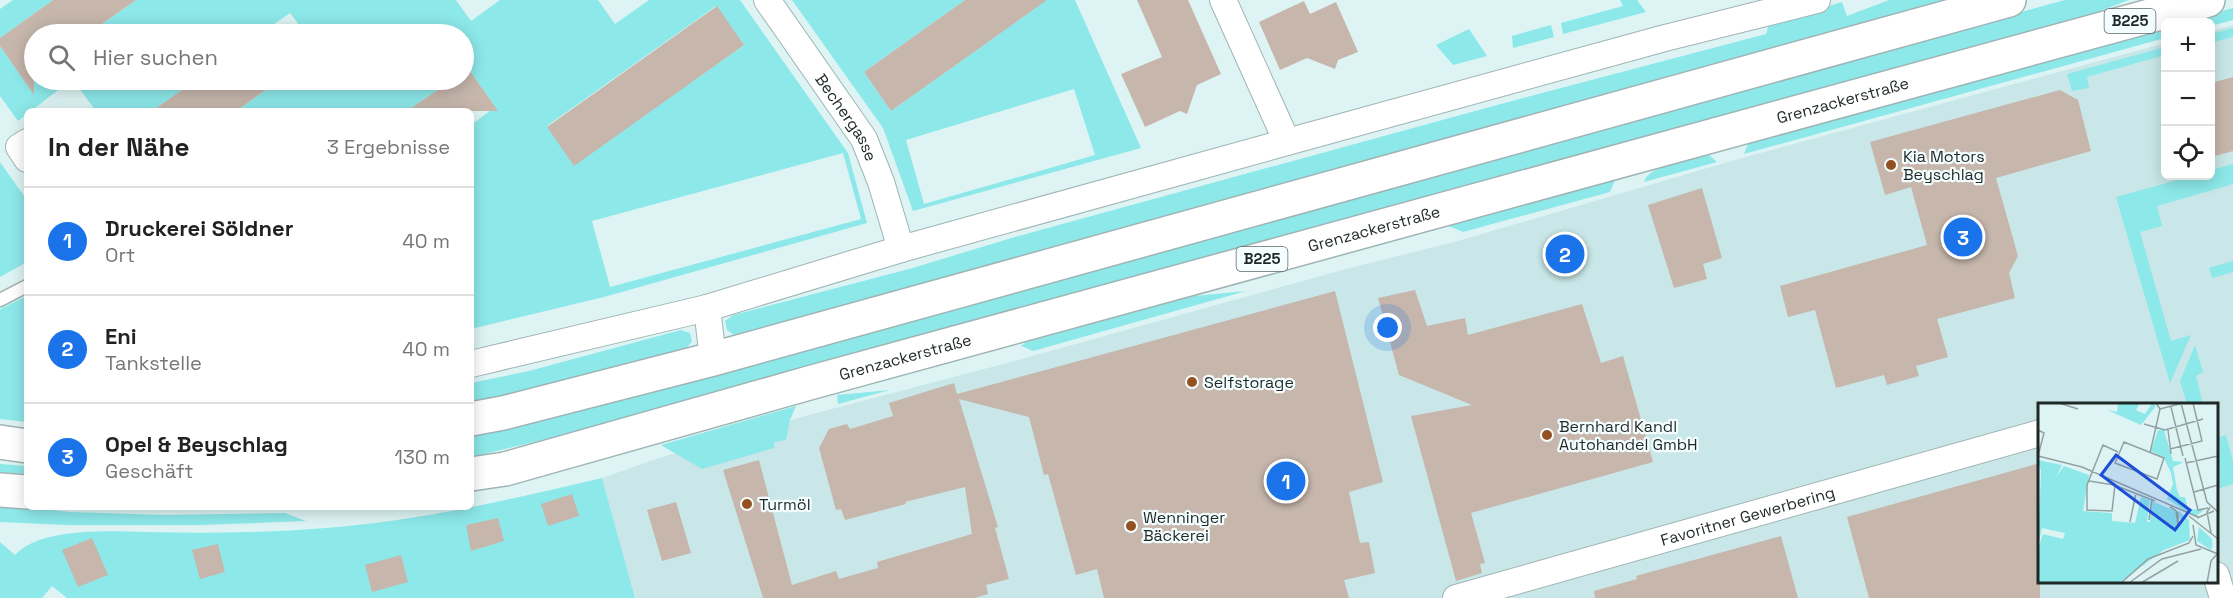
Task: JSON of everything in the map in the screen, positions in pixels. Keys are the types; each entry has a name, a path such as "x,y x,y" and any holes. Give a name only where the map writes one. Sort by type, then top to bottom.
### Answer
{"main road":[{"path":"474,418 713,359 2009,0"},
{"name":"Grenzackerstraße","path":"474,474 506,469 632,435 809,383 2208,0"},
{"path":"0,442 24,446"},
{"path":"0,490 24,492"}],"street":[{"name":"Bechergasse","path":"767,0 864,139 881,182 901,249"},
{"path":"1223,0 1287,142"},
{"path":"474,363 707,308 901,249 1665,38 1813,1"},
{"path":"707,308 713,359"},
{"name":"Favoritner Gewerbering","path":"1456,598 2038,434"},
{"path":"2218,579 2223,598"}],"lane":[{"path":"0,300 24,288"}],"shaded area":[{"path":"13,0 53,0 0,38 0,9"},
{"path":"136,0 456,0 471,21 500,0 598,0 615,24 649,0 740,0 848,153 867,223 604,297 474,328 474,123 495,107 474,77 474,24 298,24 290,13 274,24 102,24","holes":["716,6 744,45 574,165 547,126","843,153 861,219 610,287 592,221"]},
{"path":"792,0 965,0 864,72 891,111 1037,7 1033,0 1075,0 1141,148 913,211 883,128","holes":["1074,89 1095,155 924,204 906,140"]},
{"path":"1620,0 1637,0 1646,12 1563,34 1561,23 1623,6"},
{"path":"1889,0 1944,0 734,335 727,330 725,321 733,315 909,269 1015,237 1497,105 1766,34 1769,24 1842,2 1847,16"},
{"path":"2065,0 2129,0 2095,13 597,427 474,456 474,434 1014,290"},
{"path":"2233,8 2233,20 2215,25 2215,18 2195,18"},
{"path":"1551,25 1554,37 1513,48 1512,36"},
{"path":"2233,25 2233,598 635,598 602,478 659,458 805,416 1007,363 1346,269 1458,241 1731,161 2161,44 2161,180 2215,180 2215,30"},
{"path":"2161,28 2161,39 1744,154 1749,141"},
{"path":"2233,28 2233,37 2215,42 2215,33"},
{"path":"1469,29 1487,56 1453,65 1436,45"},
{"path":"0,46 24,80 24,90 58,90 35,108 24,108 24,116 18,121 0,96"},
{"path":"2161,48 2161,56 2087,77 2089,88 2072,91 2067,74"},
{"path":"80,90 182,90 156,108 94,108"},
{"path":"266,90 437,90 411,108 240,108"},
{"path":"1708,154 1717,162 1644,182 1654,171 1662,167"},
{"path":"0,162 24,196 24,264 0,277"},
{"path":"2233,164 2233,184 2157,206 2162,226 2140,232 2171,341 2191,335 2170,383 2116,197 2178,180 2215,180 2215,169"},
{"path":"1615,180 1610,192 1463,232 1446,225"},
{"path":"2233,261 2233,272 2212,278 2209,268"},
{"path":"1246,291 1033,351 1021,346 1026,342 1194,296"},
{"path":"24,297 24,422 0,419 0,309"},
{"path":"681,330 690,333 692,341 686,349 535,389 474,402 474,382 529,371"},
{"path":"2195,345 2203,372 2196,376 2203,403 2187,403 2180,381"},
{"path":"890,390 838,404 837,395"},
{"path":"796,406 790,420 786,440 774,442 774,448 702,469 661,445"},
{"path":"2226,435 2233,461 2233,484 2218,489 2218,438"},
{"path":"0,464 24,466 24,474 0,472"},
{"path":"602,478 635,598 67,598 52,586 42,598 0,598 0,542 15,555 26,546 41,539 96,531 178,533 303,530 366,524 457,510 474,510 474,507"},
{"path":"0,504 24,507 24,510 164,515 285,513 306,521 202,525 67,525 0,522"}],"building":[{"path":"53,0 136,0 102,24 24,24 24,81 0,46 0,38"},
{"path":"965,0 1047,0 891,111 864,72"},
{"path":"1137,0 1188,0 1221,74 1197,85 1187,114 1180,111 1145,127 1121,74 1162,57"},
{"path":"1304,1 1310,14 1336,2 1358,52 1338,60 1335,69 1307,58 1280,70 1259,22"},
{"path":"717,6 744,45 574,166 547,127"},
{"path":"474,77 498,111 474,111 474,108 411,108 437,90 474,90"},
{"path":"2233,77 2233,151 2215,156 2215,126 2215,82"},
{"path":"182,90 266,90 240,108 156,108"},
{"path":"2060,90 2078,100 2091,151 1996,178 2018,256 2009,273 2015,298 1937,319 1948,357 1916,366 1919,376 1887,385 1884,375 1836,388 1815,310 1788,317 1780,286 1927,245 1911,187 1885,195 1870,142"},
{"path":"1702,188 1722,258 1703,264 1707,279 1674,288 1648,205"},
{"path":"1415,290 1427,326 1465,318 1468,335 1582,304 1601,363 1623,356 1653,462 1471,513 1485,563 1480,564 1482,573 1456,581 1411,416 1472,405 1399,375 1378,298"},
{"path":"1335,291 1383,482 1349,492 1360,543 1369,542 1375,573 1344,580 1349,598 1104,598 1097,569 1076,575 1048,474 1044,475 1029,417 959,399 998,527 995,528 1009,579 986,585 988,594 975,598 763,598 723,470 759,460 792,585 836,571 839,579 878,568 877,562 972,534 965,487 845,520 841,509 836,510 819,448 829,429 847,424 850,429 893,416 889,403 954,383 957,394"},
{"path":"2038,464 2040,598 1869,598 1847,517"},
{"path":"572,494 579,516 548,526 541,504"},
{"path":"676,502 691,553 662,561 647,510"},
{"path":"498,518 504,541 471,551 466,525"},
{"path":"1781,536 1798,598 1595,598 1594,591 1637,579 1636,576"},
{"path":"92,538 108,575 78,587 62,550"},
{"path":"218,544 225,572 200,579 192,550"},
{"path":"401,555 408,582 372,592 365,565"}],"place":[{"name":"Kia Motors Beyschlag","path":"1891,165"},
{"name":"Opel & Beyschlag","path":"1963,237"},
{"name":"Eni","path":"1565,254"},
{"name":"Selfstorage","path":"1192,382"},
{"name":"Bernhard Kandl Autohandel GmbH","path":"1547,435"},
{"name":"Druckerei Söldner","path":"1286,481"},
{"name":"Turmöl","path":"747,504"},
{"name":"Wenninger Bäckerei","path":"1131,526"}]}
